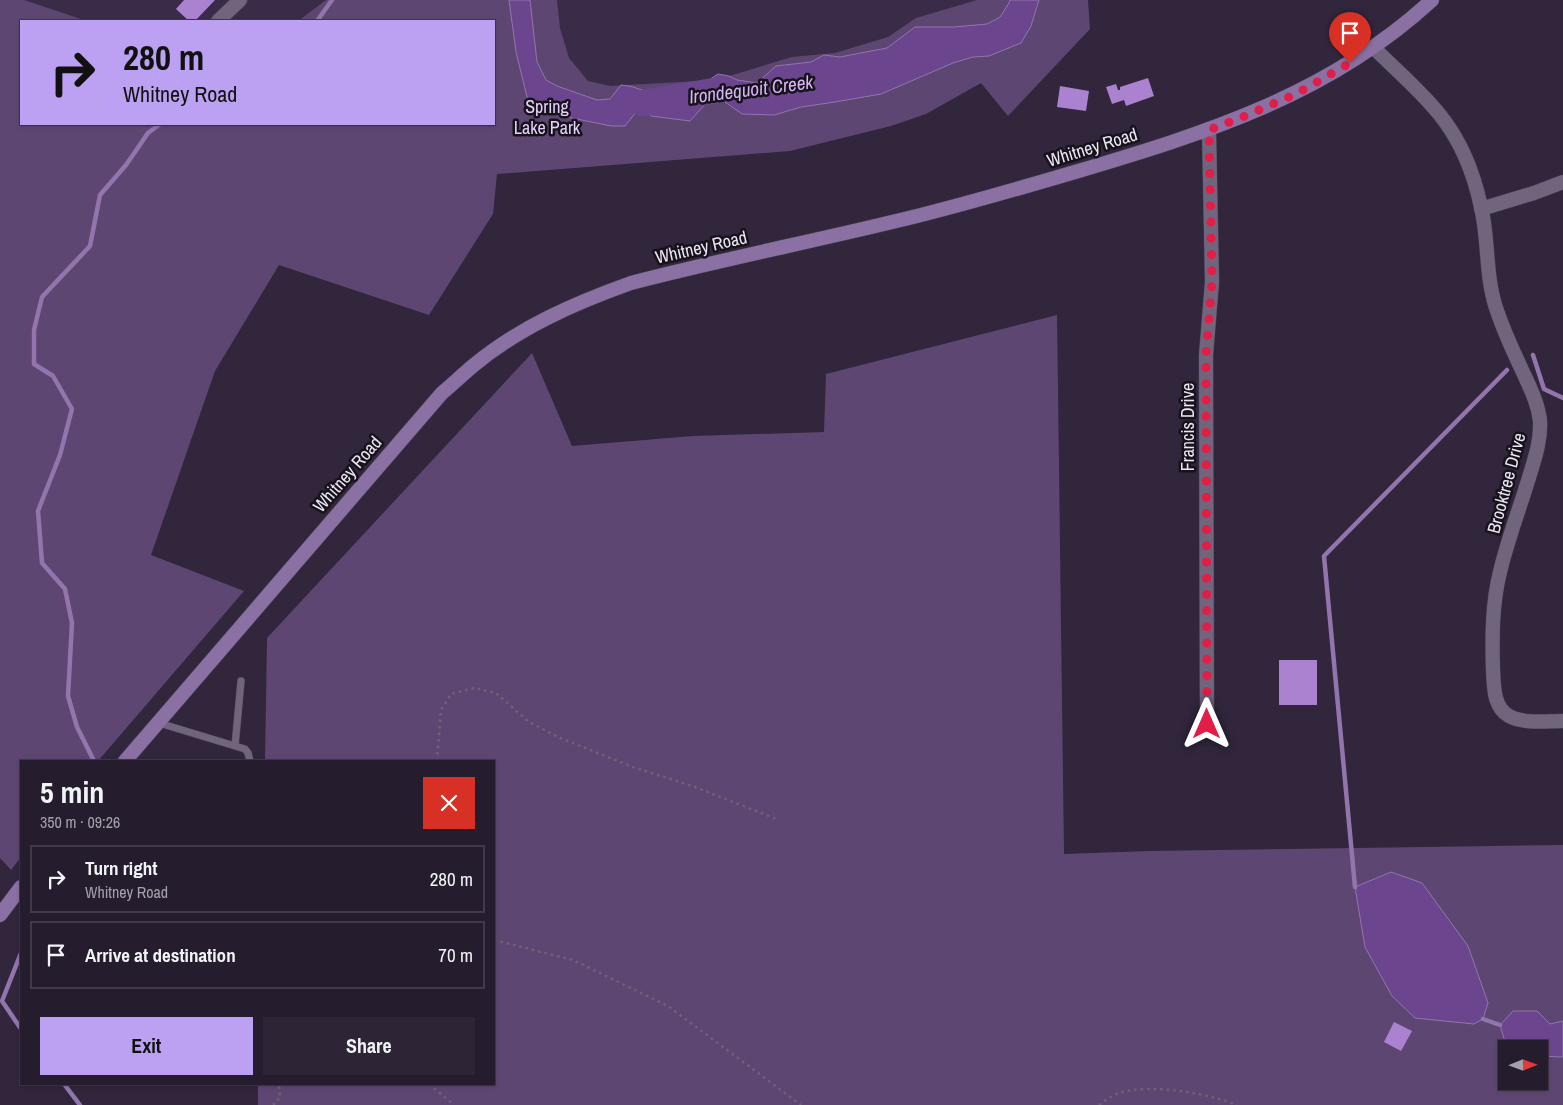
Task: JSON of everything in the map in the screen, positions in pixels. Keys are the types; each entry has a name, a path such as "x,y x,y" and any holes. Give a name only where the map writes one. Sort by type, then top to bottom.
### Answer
{"main road":[{"name":"Whitney Road","path":"126,760 442,393 474,364 509,340 552,315 590,297 631,283 922,215 1100,165 1209,130 1296,94 1350,63 1374,48 1432,0"},
{"path":"0,915 20,888"}],"street":[{"path":"219,20 240,0"},
{"name":"Brooktree Drive","path":"1374,48 1439,114 1464,155 1481,209 1488,276 1496,307 1506,337 1534,395 1540,422 1537,451 1500,573 1494,604 1492,637 1495,696 1502,710 1516,719 1563,721"},
{"name":"Francis Drive","path":"1207,724 1206,355 1212,282 1209,130"},
{"path":"1481,209 1563,182"}],"lane":[{"path":"235,746 241,681"},
{"path":"158,722 245,749 250,760"}],"path":[{"path":"437,760 441,710 451,694 474,688 496,693 529,722 560,738 633,767 695,787 779,820"},
{"path":"495,940 573,960 668,1006 802,1105"},
{"path":"274,1105 274,1102 280,1098 279,1085"},
{"path":"430,1085 454,1105"},
{"path":"1099,1105 1118,1093 1147,1089 1186,1091 1237,1105"}],"shaded area":[{"path":"24,0 326,0 299,20 84,20"},
{"path":"530,0 1010,0 898,40 695,88 597,100"}],"green space":[{"name":"Spring Lake Park","path":"0,0 24,0 84,20 20,20 20,125 495,125 495,20 299,20 326,0 557,0 560,28 569,58 588,81 610,86 716,80 792,57 835,53 888,37 916,18 977,0 1088,0 1090,29 1008,116 981,83 926,114 891,126 790,151 497,174 493,214 429,315 279,265 215,371 151,555 244,591 99,760 20,760 20,858 11,870 0,858"},
{"path":"1057,315 1064,854 1563,845 1563,1105 258,1105 258,1085 495,1085 495,760 265,760 267,638 532,353 572,446 693,436 824,432 826,374"}],"water":[{"path":"509,0 530,0 537,62 546,80 557,86 597,100 610,99 621,85 681,98 718,74 737,80 757,83 776,66 811,62 824,55 840,57 887,48 915,27 954,27 987,24 1000,17 1010,0 1039,0 1031,26 1021,43 989,56 973,57 953,63 881,94 801,107 774,115 742,114 718,97 709,100 690,121 651,116 645,107 640,107 625,126 611,126 538,111 528,101 516,52"},
{"path":"1391,872 1422,883 1468,946 1488,1003 1483,1019 1474,1024 1415,1018 1392,996 1365,947 1355,887"},
{"path":"1513,1011 1537,1011 1550,1024 1563,1021 1563,1057 1548,1056 1548,1040 1504,1040 1500,1025"}],"building":[{"path":"184,0 215,0 196,20 188,20 176,9"},
{"path":"1148,78 1154,96 1126,106 1124,100 1112,104 1106,87 1116,84 1118,90 1120,90 1120,87"},
{"path":"1060,86 1089,91 1086,111 1057,107"},
{"path":"1279,660 1317,660 1317,705 1279,705"},
{"path":"1394,1022 1412,1031 1401,1051 1384,1042"}],"waterway":[{"path":"318,20 332,0"},
{"name":"Irondequoit Creek","path":"642,103 719,90"},
{"path":"94,760 77,727 68,696 72,623 65,589 42,563 38,511 60,455 72,409 53,376 34,364 34,330 42,297 90,246 100,195 126,165 148,133 159,125"},
{"path":"1533,355 1544,389 1563,398"},
{"path":"1355,887 1324,556 1507,370"},
{"path":"20,956 2,1001 20,1028"},
{"path":"1483,1019 1500,1025"},
{"path":"65,1085 80,1105"}],"route":[{"path":"1207,724 1206,355 1212,282 1209,130 1296,94 1350,63"}]}
